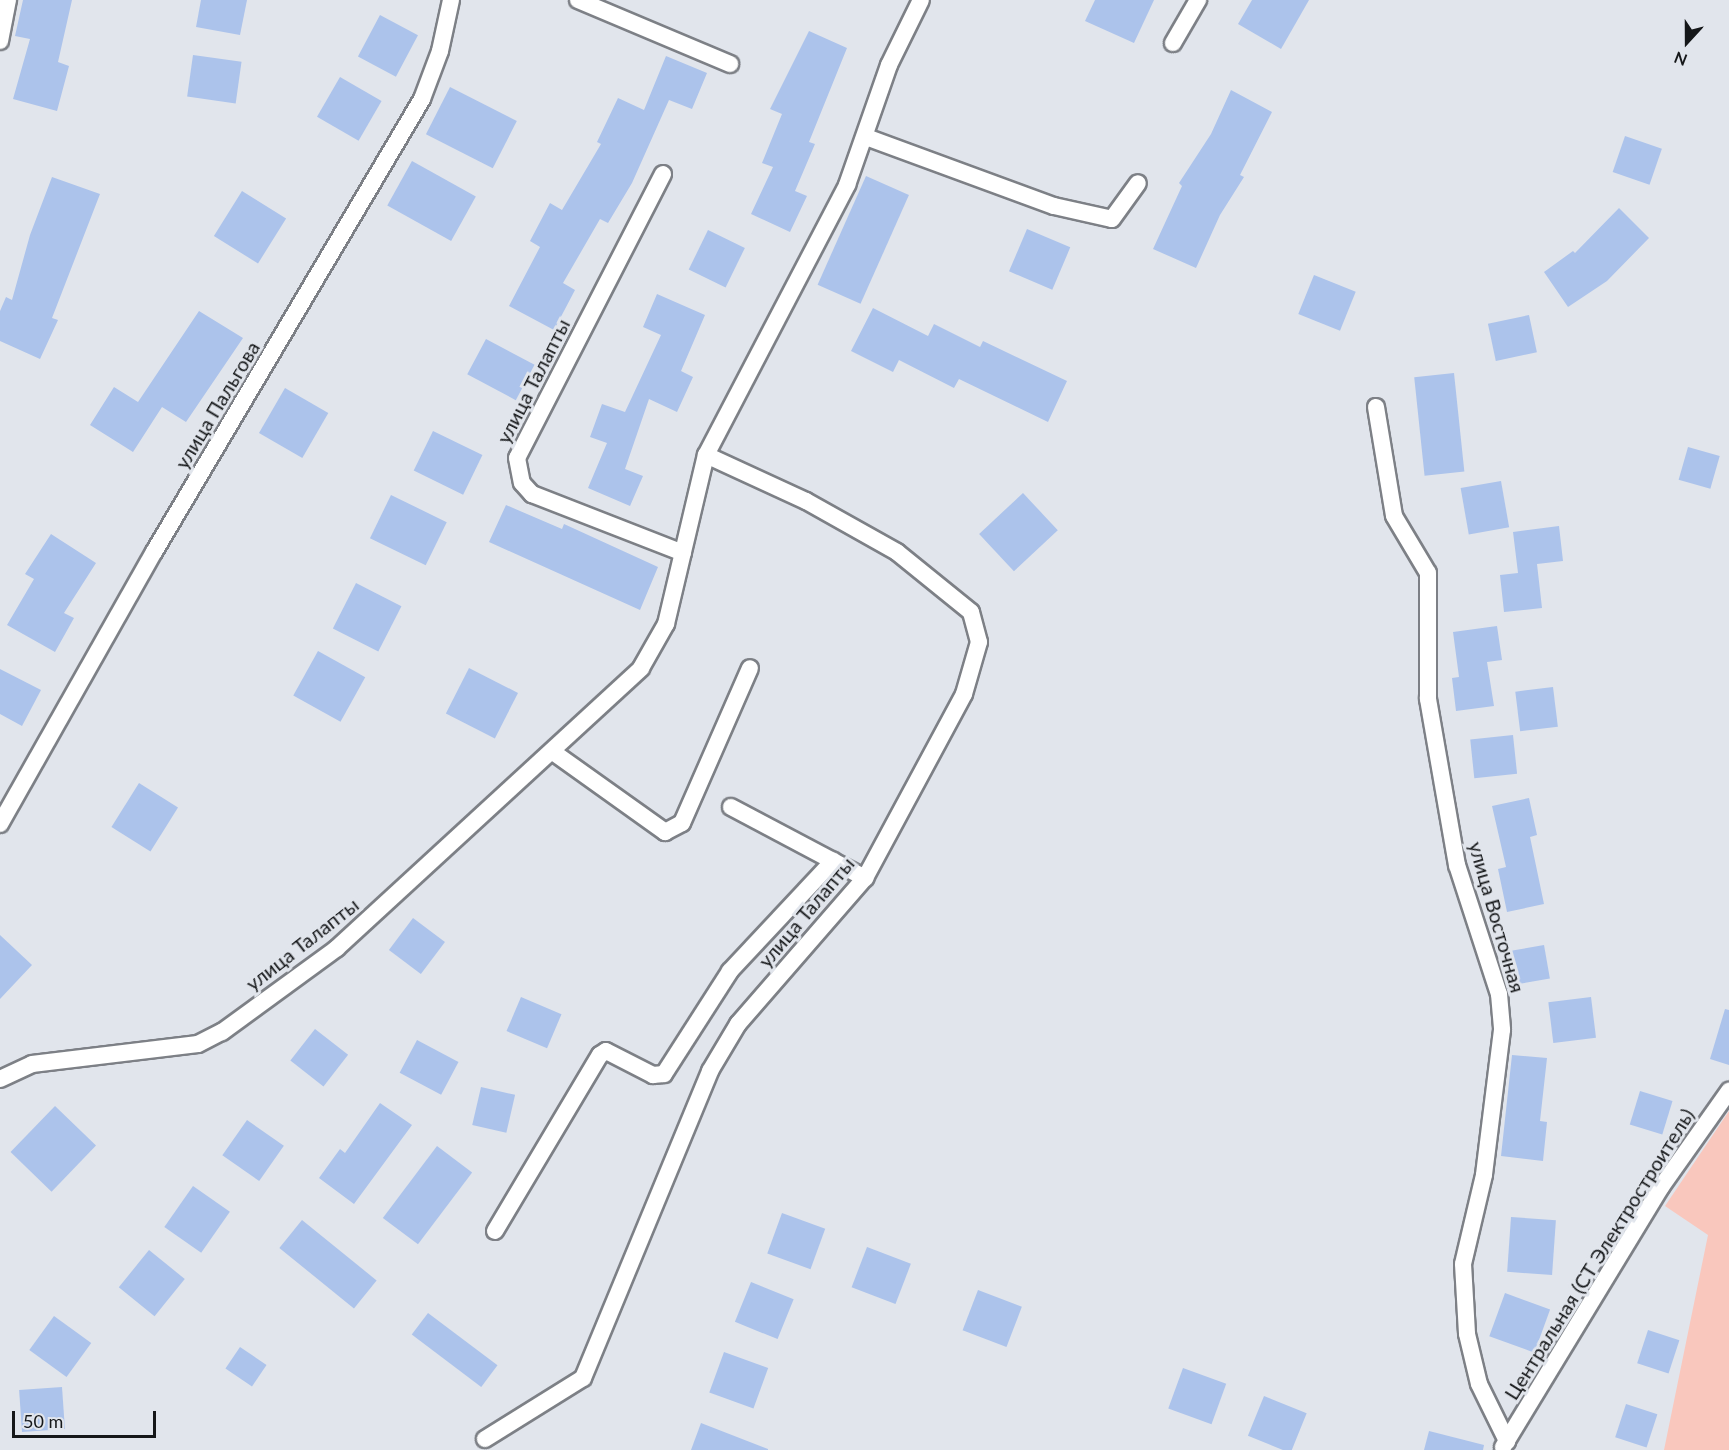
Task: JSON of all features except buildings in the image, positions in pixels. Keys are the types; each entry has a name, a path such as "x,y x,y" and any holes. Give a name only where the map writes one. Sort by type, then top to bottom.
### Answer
{"street":[{"path":"0,41 8,0"},
{"name":"улица Пальгова","path":"0,824 160,542 422,99 440,51 451,0"},
{"name":"улица Талапты","path":"0,1079 32,1064 198,1044 222,1032 332,952 553,753 641,668 666,624 706,455 826,228 866,137 889,65 921,0"},
{"path":"1173,43 1198,0"},
{"path":"588,2 730,64"},
{"path":"866,137 1054,206 1112,219 1138,183"},
{"name":"улица Талапты","path":"663,174 516,458 522,483 532,494 683,552"},
{"name":"улица Восточная","path":"1376,407 1394,516 1428,573 1428,699 1457,865 1499,994 1502,1030 1484,1175 1463,1264 1467,1334 1479,1384 1504,1445"},
{"name":"улица Талапты","path":"485,1439 583,1378 710,1071 738,1024 865,878 964,694 979,642 971,612 879,540 706,455"},
{"path":"553,753 665,832 682,824 750,668"},
{"path":"731,807 865,878"},
{"path":"495,1231 600,1055 606,1051 653,1075 664,1074 730,971 833,861"},
{"name":"Центральная (СТ Электростроитель)","path":"1504,1445 1672,1170 1729,1090"}],"shaded area":[{"path":"1729,1111 1729,1450 1664,1450 1708,1235 1665,1206"}]}
